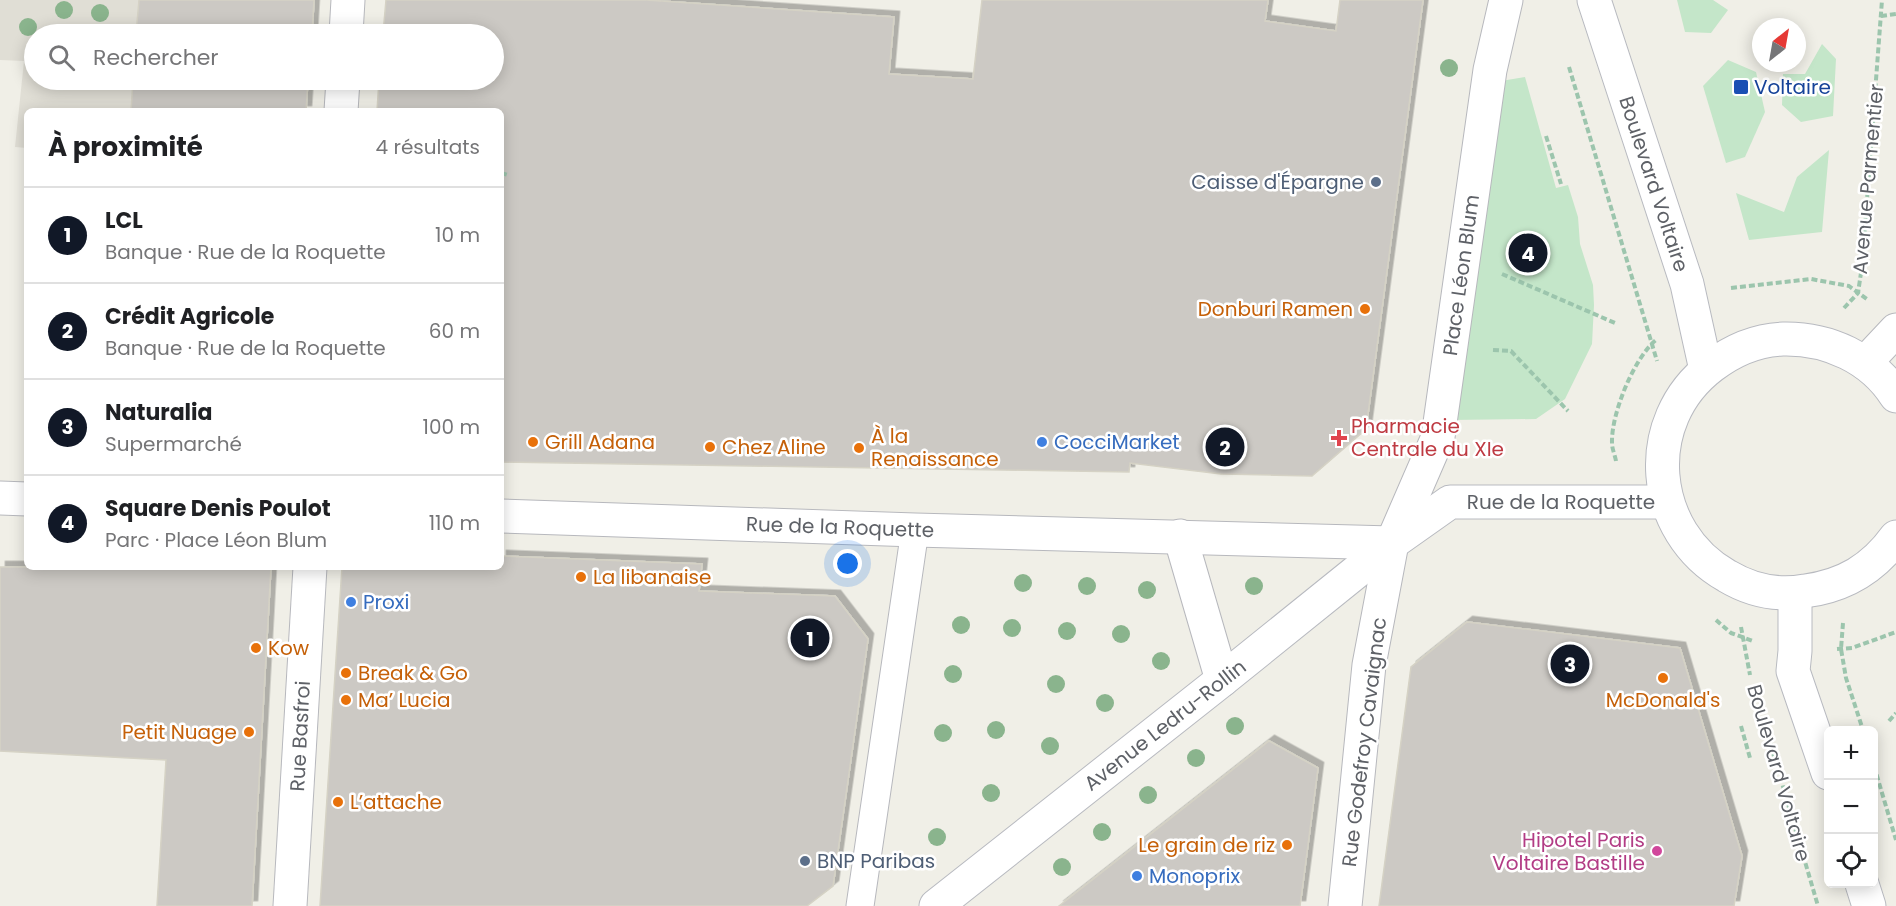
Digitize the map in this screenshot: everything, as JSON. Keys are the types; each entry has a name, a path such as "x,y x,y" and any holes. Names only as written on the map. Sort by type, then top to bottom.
{"street":[{"path":"347,24 348,0"},
{"name":"Place Léon Blum","path":"1392,543 1438,437 1490,70 1506,0"},
{"name":"Boulevard Voltaire","path":"1594,0 1687,284 1706,370"},
{"path":"341,108 342,90"},
{"path":"1865,363 1896,330"},
{"path":"1896,396 1880,376 1865,363 1831,346 1813,341 1775,339 1756,343 1722,358 1692,384 1679,402 1671,420 1662,460 1667,502 1678,528 1694,551 1715,570 1739,583 1765,592 1795,593 1824,589 1847,581 1863,572 1880,557 1896,537"},
{"path":"0,498 24,499"},
{"name":"Rue de la Roquette","path":"504,516 1392,543 1450,502 1667,502"},
{"path":"1180,536 1222,680"},
{"name":"Avenue Ledru-Rollin","path":"936,906 1392,543"},
{"name":"Rue Godefroy Cavaignac","path":"1345,906 1369,665 1392,543"},
{"name":"Rue Basfroi","path":"290,906 310,570"},
{"path":"1795,593 1793,671 1824,761"},
{"path":"1863,888 1869,906"}],"lane":[{"path":"860,906 915,530"}],"path":[{"name":"Avenue Parmentier","path":"1813,341 1858,292 1882,0"},
{"path":"1881,16 1896,14"},
{"path":"1569,67 1652,344"},
{"path":"1546,136 1561,184"},
{"path":"504,174 508,175"},
{"path":"1465,259 1615,322"},
{"path":"1737,287 1811,279 1849,286"},
{"path":"1451,347 1511,351 1568,411"},
{"path":"1612,444 1615,418 1631,376 1643,355"},
{"path":"1852,648 1896,632"},
{"name":"Boulevard Voltaire","path":"1744,640 1750,677"},
{"path":"1841,649 1846,678 1862,726"},
{"path":"1889,721 1896,713"},
{"name":"Boulevard Voltaire","path":"1764,723 1818,906"},
{"path":"1742,726 1750,758"},
{"path":"1878,779 1896,840"}],"shaded area":[{"path":"0,0 213,0 200,16 200,24 24,24 24,61 0,60"},
{"path":"24,61 24,90 194,90 193,108 24,108 24,148 15,147"}],"green space":[{"path":"1677,0 1713,0 1728,10 1711,33 1685,32"},
{"path":"1822,44 1836,59 1833,116 1801,122 1782,105 1783,74 1805,74"},
{"path":"1728,60 1756,72 1765,112 1745,157 1726,163 1703,86"},
{"path":"1525,77 1556,188 1568,185 1578,217 1580,244 1593,285 1592,344 1565,399 1536,419 1451,420 1495,82"},
{"path":"1829,150 1822,232 1749,240 1736,193 1784,212 1797,177"}],"building":[{"path":"139,0 314,0 313,24 137,24"},
{"path":"386,0 646,0 894,17 889,74 973,79 982,0 1268,0 1265,21 1336,31 1340,0 1423,0 1366,429 1312,476 1221,474 1130,463 1129,472 504,462 504,108 377,108 378,90 504,90 504,24 384,24"},
{"path":"132,90 307,90 306,108 131,108"},
{"path":"504,556 702,564 699,591 835,596 868,639 833,886 807,906 320,906 342,570 504,570"},
{"path":"0,567 24,567 24,570 271,570 252,906 157,906 166,760 0,751"},
{"path":"1467,622 1680,648 1742,856 1734,906 1379,906 1411,667"},
{"path":"1269,741 1318,768 1300,906 1059,906"}],"place":[{"name":"Voltaire","path":"1741,87"},
{"name":"Caisse d'Épargne","path":"1376,182"},
{"name":"Square Denis Poulot","path":"1528,253"},
{"name":"Donburi Ramen","path":"1365,309"},
{"name":"Pharmacie Centrale du XIe","path":"1339,438"},
{"name":"Grill Adana","path":"533,442"},
{"name":"CocciMarket","path":"1042,442"},
{"name":"Chez Aline","path":"710,447"},
{"name":"Crédit Agricole","path":"1225,447"},
{"name":"À la Renaissance","path":"859,448"},
{"name":"La libanaise","path":"581,577"},
{"name":"Proxi","path":"351,602"},
{"name":"LCL","path":"810,638"},
{"name":"Kow","path":"256,648"},
{"name":"Naturalia","path":"1570,664"},
{"name":"Break & Go","path":"346,673"},
{"name":"McDonald's","path":"1663,678"},
{"name":"Ma’ Lucia","path":"346,700"},
{"name":"Petit Nuage","path":"249,732"},
{"name":"L’attache","path":"338,802"},
{"name":"Le grain de riz","path":"1287,845"},
{"name":"Hipotel Paris Voltaire Bastille","path":"1657,851"},
{"name":"BNP Paribas","path":"805,861"},
{"name":"Monoprix","path":"1137,876"}]}
